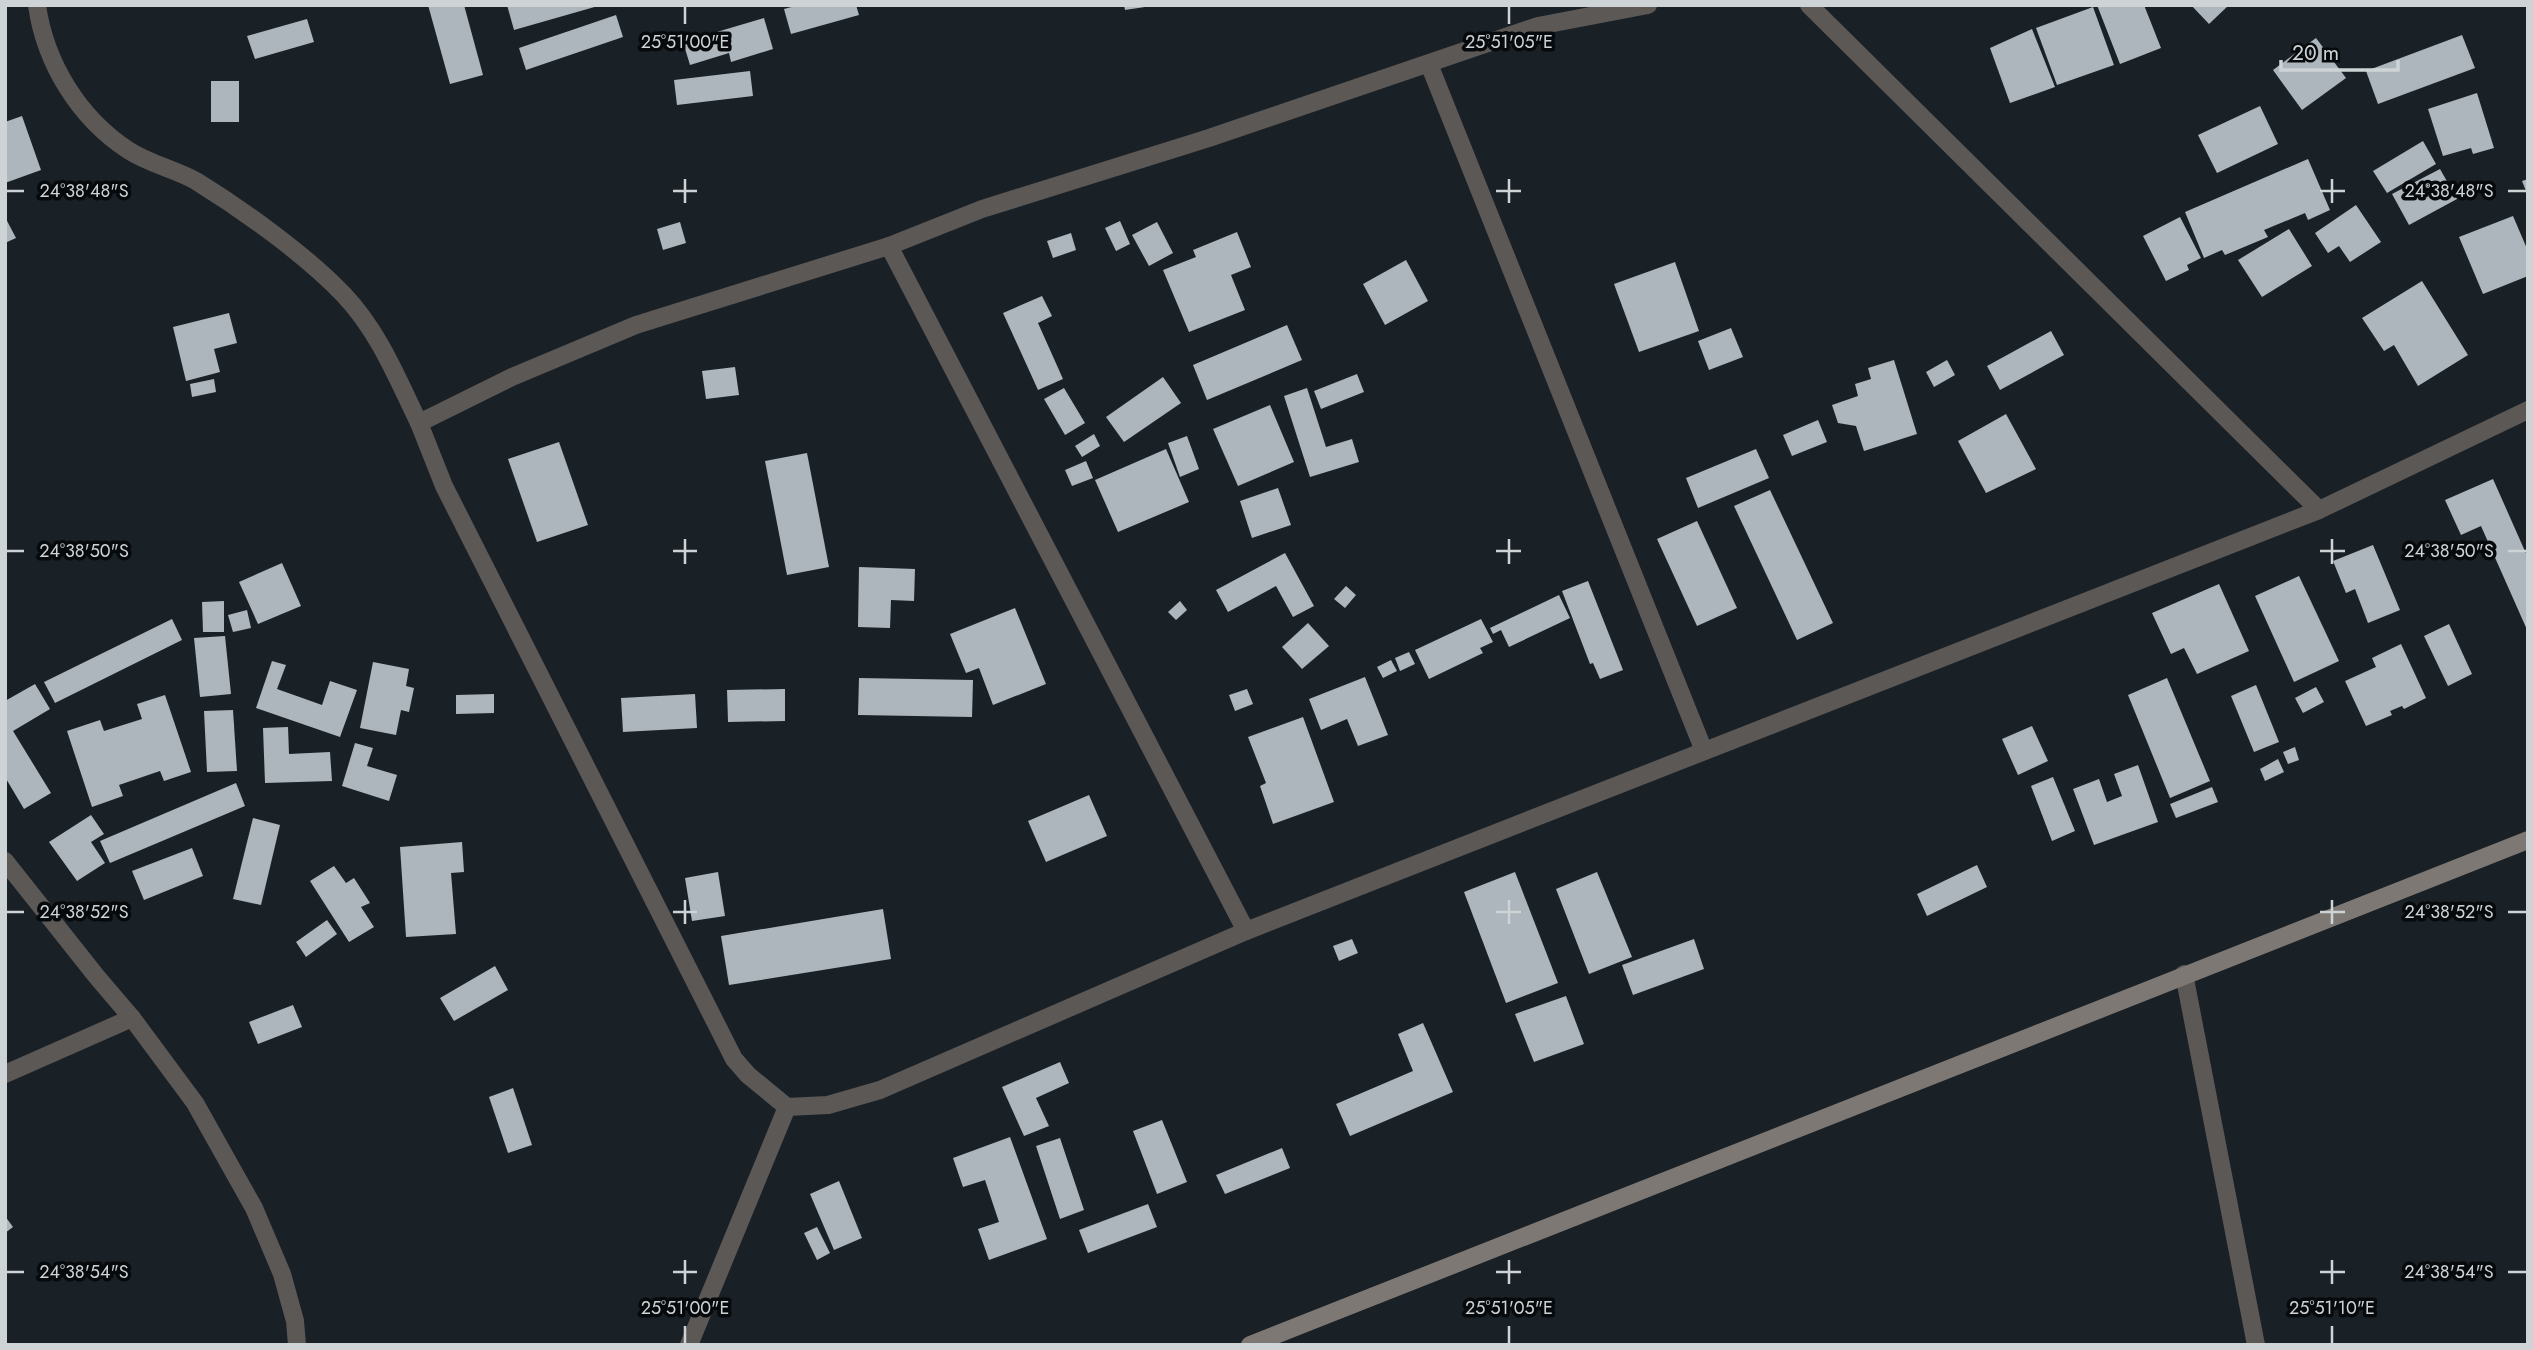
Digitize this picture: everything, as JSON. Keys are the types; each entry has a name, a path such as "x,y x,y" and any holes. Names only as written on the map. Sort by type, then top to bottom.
{"street":[{"path":"37,5 40,25 51,57 72,96 91,120 129,151 194,180 242,212 308,262 344,295 377,336 419,423 444,486 734,1059 748,1075 787,1107 828,1105 880,1090 1245,931 2319,510 2528,410"},
{"path":"419,423 512,377 636,325 888,246 982,209 1209,138 1538,26 1648,5"},
{"path":"1809,5 2319,510"},
{"path":"1429,64 1704,751"},
{"path":"888,246 1245,931"},
{"path":"1250,1345 1281,1339 2184,974 2528,840"},
{"path":"5,860 132,1018 195,1103 254,1208 282,1274 295,1321 296,1345"},
{"path":"2184,974 2256,1345"},
{"path":"5,1074 132,1018"},
{"path":"689,1345 787,1107"}],"building":[{"path":"428,5 464,5 483,75 450,84"},
{"path":"507,5 598,5 598,6 514,30"},
{"path":"799,5 856,5 859,15 791,34 784,9"},
{"path":"1124,5 1145,5 1145,7 1125,10"},
{"path":"2097,5 2144,5 2161,48 2120,64"},
{"path":"2191,5 2229,5 2209,24"},
{"path":"2093,7 2114,65 2057,85 2036,28"},
{"path":"616,15 623,37 526,70 519,48"},
{"path":"764,18 773,49 731,62 729,53 690,65 683,42"},
{"path":"307,19 314,42 255,59 247,36"},
{"path":"2032,29 2055,87 2010,103 1990,48"},
{"path":"2462,35 2475,68 2378,104 2366,71"},
{"path":"2316,38 2346,78 2302,110 2273,70"},
{"path":"750,71 753,96 677,105 674,80"},
{"path":"211,81 239,81 239,122 211,122"},
{"path":"2477,93 2494,148 2473,154 2471,148 2443,156 2428,109"},
{"path":"2260,106 2278,144 2217,173 2198,135"},
{"path":"22,116 41,170 5,183 5,122"},
{"path":"2423,141 2436,164 2387,193 2373,171"},
{"path":"2308,159 2330,210 2308,220 2305,213 2264,230 2268,237 2225,255 2222,250 2204,258 2185,212"},
{"path":"2440,169 2457,199 2409,225 2392,194"},
{"path":"2528,179 2528,196 2522,181"},
{"path":"2356,205 2381,242 2350,262 2339,246 2328,253 2315,233"},
{"path":"2513,216 2528,251 2528,276 2483,294 2459,237"},
{"path":"5,217 16,238 5,243"},
{"path":"2180,217 2201,258 2187,265 2189,270 2166,281 2143,236"},
{"path":"1120,221 1130,244 1116,251 1105,228"},
{"path":"680,222 686,243 663,250 657,229"},
{"path":"1157,222 1173,253 1149,266 1132,235"},
{"path":"2289,229 2312,266 2262,297 2238,260"},
{"path":"1237,232 1251,267 1231,275 1245,310 1189,332 1163,270 1196,257 1193,250"},
{"path":"1071,233 1076,250 1053,258 1047,241"},
{"path":"1406,260 1428,301 1385,325 1363,284"},
{"path":"1675,262 1699,331 1639,352 1614,284"},
{"path":"2422,281 2468,355 2418,386 2394,345 2384,351 2362,318"},
{"path":"1042,296 1052,316 1038,323 1063,379 1038,390 1003,313"},
{"path":"229,313 237,343 214,349 220,372 186,381 173,327"},
{"path":"1287,325 1302,360 1207,400 1193,365"},
{"path":"1731,328 1743,357 1709,370 1698,341"},
{"path":"2051,331 2064,355 2000,390 1987,366"},
{"path":"1894,360 1917,434 1864,451 1856,426 1838,423 1832,405 1858,396 1855,384 1871,379 1868,368"},
{"path":"1947,360 1955,375 1934,387 1926,372"},
{"path":"735,367 739,395 706,399 702,371"},
{"path":"1357,374 1364,392 1321,409 1314,391"},
{"path":"1163,377 1181,403 1124,442 1106,417"},
{"path":"214,379 216,392 192,397 190,384"},
{"path":"1064,388 1085,423 1065,435 1044,399"},
{"path":"1307,388 1326,447 1352,439 1359,462 1310,477 1284,396"},
{"path":"1270,405 1294,462 1238,486 1213,429"},
{"path":"2006,414 2036,469 1986,493 1958,441"},
{"path":"1818,420 1827,442 1792,456 1783,435"},
{"path":"1094,434 1100,446 1082,457 1075,446"},
{"path":"1187,436 1199,469 1180,477 1168,443"},
{"path":"559,442 588,525 537,542 508,459"},
{"path":"1166,449 1189,502 1118,532 1095,480"},
{"path":"1756,449 1769,478 1698,508 1686,478"},
{"path":"807,453 829,567 787,575 765,461"},
{"path":"1086,461 1093,478 1072,486 1065,470"},
{"path":"2493,479 2528,558 2528,632 2481,526 2461,535 2445,500"},
{"path":"1278,488 1291,525 1252,538 1240,501"},
{"path":"1770,490 1833,623 1797,640 1734,506"},
{"path":"1697,521 1737,608 1697,626 1657,539"},
{"path":"2373,545 2400,610 2368,623 2355,589 2346,593 2333,561"},
{"path":"1285,553 1314,606 1293,617 1276,586 1228,612 1216,590"},
{"path":"282,563 301,606 258,624 239,582"},
{"path":"859,567 915,569 914,601 891,600 890,628 858,627"},
{"path":"2299,576 2339,661 2294,682 2255,596"},
{"path":"1588,581 1623,670 1600,679 1593,663 1590,664 1562,591"},
{"path":"2219,584 2249,651 2197,674 2184,648 2171,654 2152,613"},
{"path":"1346,586 1356,595 1345,608 1334,599"},
{"path":"1559,595 1570,618 1509,647 1501,630 1493,634 1490,628"},
{"path":"224,601 224,632 203,632 202,602"},
{"path":"1180,601 1187,610 1176,620 1168,612"},
{"path":"1015,608 1046,684 993,705 979,668 966,673 950,634"},
{"path":"247,610 251,628 233,632 228,615"},
{"path":"172,619 182,640 55,703 44,682"},
{"path":"1481,619 1493,642 1480,648 1483,653 1429,679 1415,650"},
{"path":"1308,623 1329,646 1302,669 1282,647"},
{"path":"2449,624 2472,674 2448,686 2424,636"},
{"path":"225,636 231,694 200,697 194,638"},
{"path":"2401,644 2426,698 2404,709 2402,706 2390,711 2392,715 2366,726 2345,681 2376,667 2372,658"},
{"path":"1409,652 1415,664 1400,671 1395,658"},
{"path":"1391,660 1397,671 1383,678 1377,667"},
{"path":"272,661 286,665 277,689 322,705 330,681 357,690 340,737 256,708"},
{"path":"373,662 409,669 406,686 414,688 409,712 401,710 396,735 360,728"},
{"path":"1365,677 1388,735 1358,746 1347,719 1321,730 1309,699"},
{"path":"859,678 973,680 972,717 858,715"},
{"path":"2167,678 2210,781 2170,798 2128,695"},
{"path":"35,684 50,709 13,731 51,793 24,809 5,777 5,701"},
{"path":"2256,685 2279,742 2254,752 2231,696"},
{"path":"2316,687 2324,702 2303,713 2295,698"},
{"path":"785,689 785,721 728,722 727,690"},
{"path":"1247,689 1253,704 1235,711 1229,695"},
{"path":"494,694 494,713 456,714 456,695"},
{"path":"695,694 697,728 623,732 621,698"},
{"path":"165,695 191,772 164,781 160,771 119,785 123,796 92,807 67,731 100,720 104,731 142,719 137,704"},
{"path":"233,710 237,771 207,772 204,711"},
{"path":"1303,717 1334,802 1273,824 1260,786 1266,783 1248,737"},
{"path":"2032,726 2048,761 2018,775 2002,739"},
{"path":"288,727 289,754 330,752 332,781 265,783 263,728"},
{"path":"355,743 373,748 367,766 397,775 389,801 342,786"},
{"path":"2295,747 2299,760 2288,764 2283,752"},
{"path":"2278,759 2284,772 2265,781 2260,769"},
{"path":"2138,765 2158,822 2094,845 2073,789 2099,779 2107,802 2122,796 2114,774"},
{"path":"2053,777 2075,831 2052,841 2031,786"},
{"path":"236,783 245,806 110,863 100,841"},
{"path":"2212,787 2218,802 2176,818 2170,804"},
{"path":"1089,795 1107,836 1046,862 1028,821"},
{"path":"91,815 104,834 91,842 105,863 77,881 49,842"},
{"path":"253,818 280,825 261,905 233,899"},
{"path":"462,842 464,872 451,873 456,934 406,937 400,847"},
{"path":"192,848 203,876 144,900 132,871"},
{"path":"1977,865 1987,887 1927,916 1917,894"},
{"path":"334,866 346,883 354,878 370,903 361,907 374,927 349,942 310,881"},
{"path":"718,872 725,916 692,921 685,878"},
{"path":"1515,872 1558,983 1506,1003 1464,892"},
{"path":"1597,872 1632,957 1589,974 1556,889"},
{"path":"883,909 891,959 729,985 721,936"},
{"path":"327,920 337,934 306,957 296,942"},
{"path":"1352,939 1358,953 1339,961 1333,946"},
{"path":"1694,939 1704,969 1633,995 1622,965"},
{"path":"495,966 508,990 454,1021 440,998"},
{"path":"1566,996 1584,1044 1534,1062 1515,1014"},
{"path":"293,1005 302,1027 258,1044 249,1022"},
{"path":"1423,1023 1453,1092 1350,1136 1336,1104 1413,1071 1398,1034"},
{"path":"1060,1062 1069,1083 1036,1098 1049,1126 1024,1136 1002,1087"},
{"path":"513,1088 532,1145 508,1153 489,1097"},
{"path":"1162,1120 1187,1182 1157,1194 1133,1131"},
{"path":"1010,1137 1047,1239 989,1260 978,1229 999,1222 985,1180 963,1187 953,1158"},
{"path":"1060,1138 1084,1210 1060,1219 1036,1146"},
{"path":"1282,1148 1290,1168 1225,1194 1216,1175"},
{"path":"839,1181 862,1238 834,1250 810,1194"},
{"path":"1148,1204 1157,1227 1088,1253 1079,1230"},
{"path":"5,1216 13,1227 5,1233"},
{"path":"817,1227 830,1253 817,1260 804,1233"}]}
